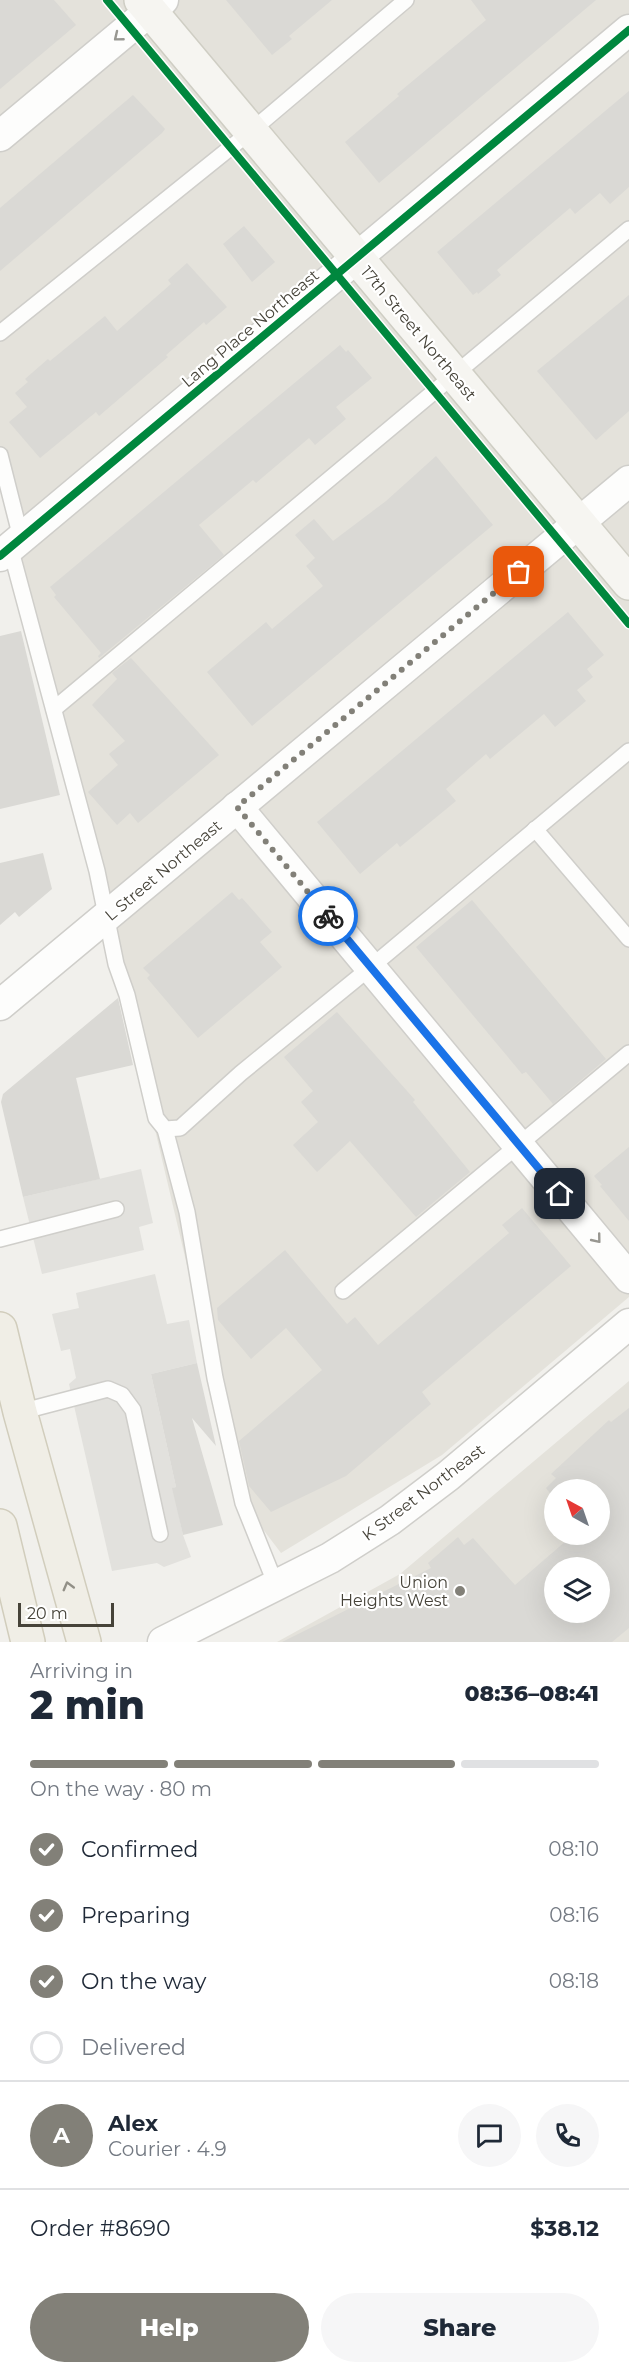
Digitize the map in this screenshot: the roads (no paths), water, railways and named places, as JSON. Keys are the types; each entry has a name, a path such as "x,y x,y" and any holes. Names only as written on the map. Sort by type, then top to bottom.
{"main road":[{"name":"17th Street Northeast","path":"151,4 250,132 629,583"},
{"path":"0,1329 20,1412 84,1642"},
{"path":"0,1526 28,1642"}],"street":[{"path":"0,136 151,4"},
{"name":"Lang Place Northeast","path":"10,547 629,30"},
{"name":"L Street Northeast","path":"0,1005 629,481"},
{"path":"237,807 629,1278"},
{"name":"K Street Northeast","path":"163,1642 360,1540 418,1500 629,1324"}],"lane":[{"path":"0,333 250,132 406,0"},
{"path":"54,709 629,228"},
{"path":"0,455 10,547 97,871 116,964 127,995 156,1118 165,1129 187,1212 215,1378 243,1503 276,1585"},
{"path":"165,1129 180,1128 241,1072 371,967 629,751"},
{"path":"535,829 629,939"},
{"path":"343,1291 629,1053"},
{"path":"0,1239 116,1209"},
{"path":"20,1412 108,1389 122,1395 133,1410 160,1534"}],"place":[{"name":"Union Heights West","path":"460,1591"}]}
